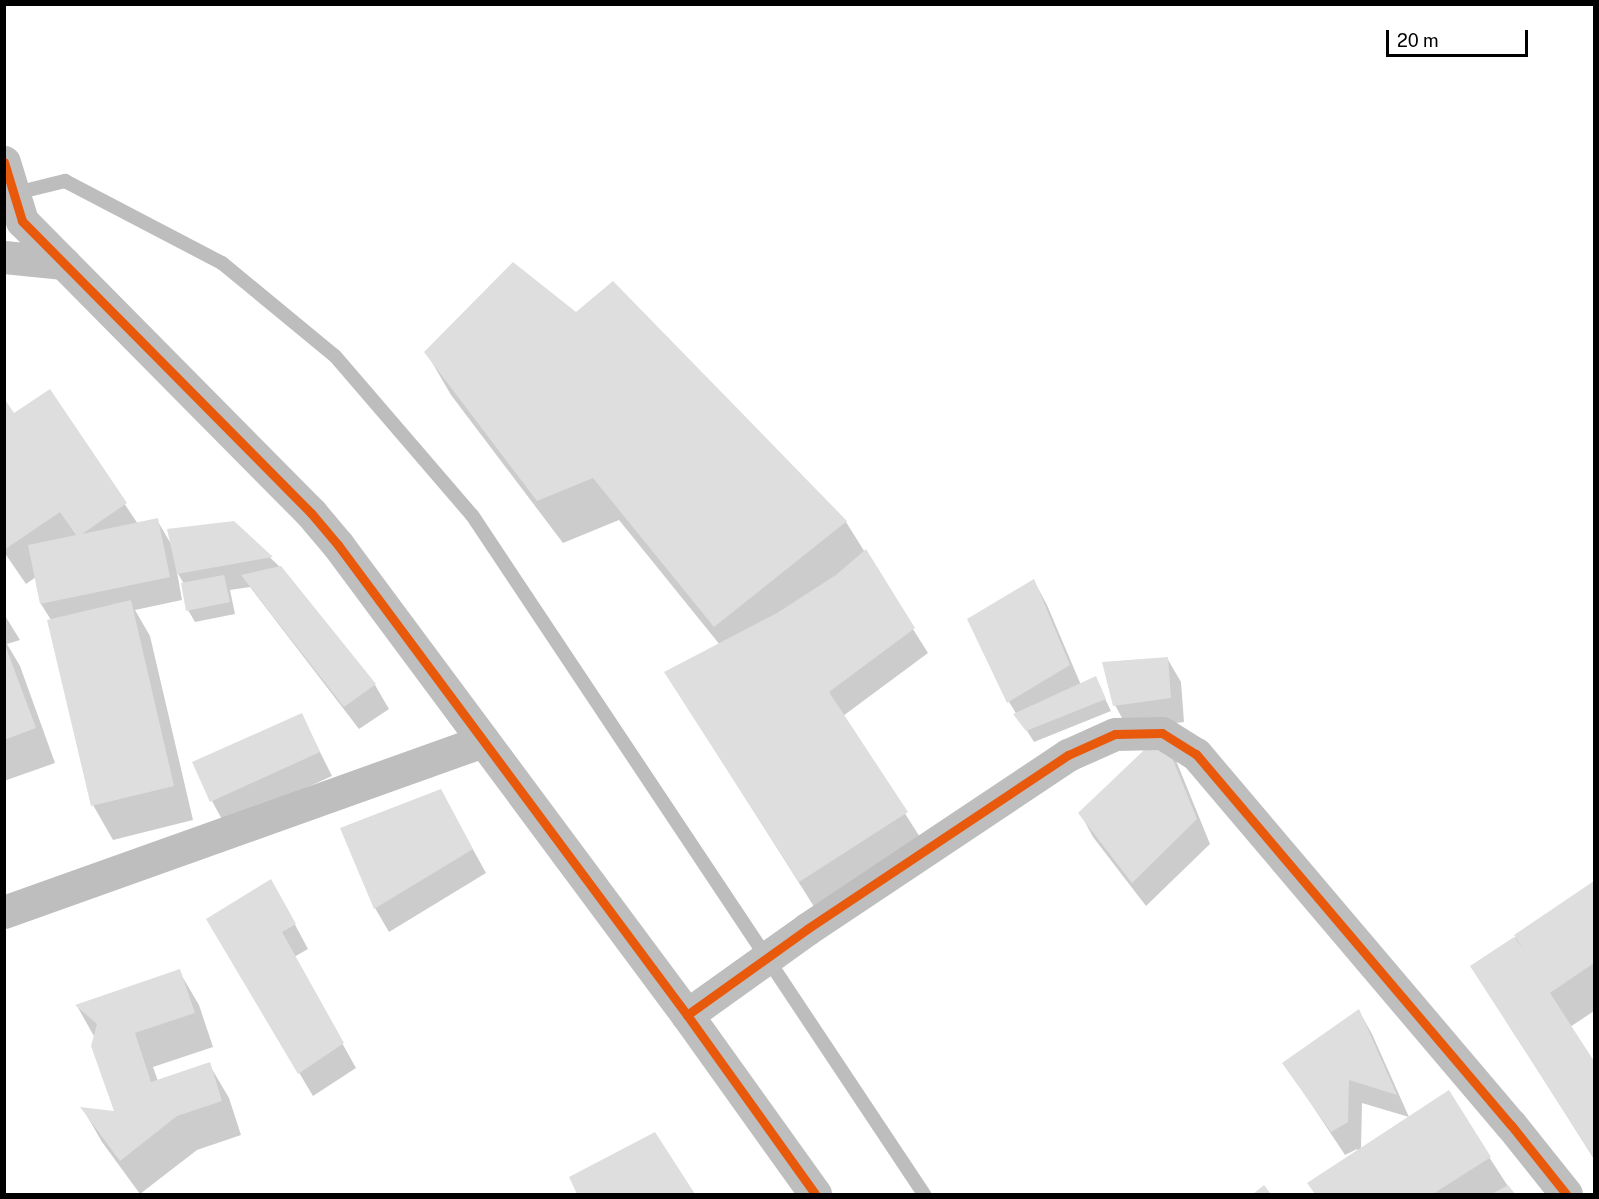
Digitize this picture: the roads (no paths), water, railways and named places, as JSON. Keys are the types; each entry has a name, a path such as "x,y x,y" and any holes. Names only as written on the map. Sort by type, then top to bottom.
{"street":[{"path":"4,162 22,221 311,513 338,545 687,1015 815,1194"},
{"path":"4,257 64,263"},
{"path":"687,1015 735,983 807,929 1068,755 1115,734 1162,733 1196,754 1511,1125 1566,1194"},
{"path":"4,912 483,741"}],"waterway":[{"path":"12,194 65,181 222,263 335,356 472,515 924,1194"}]}
